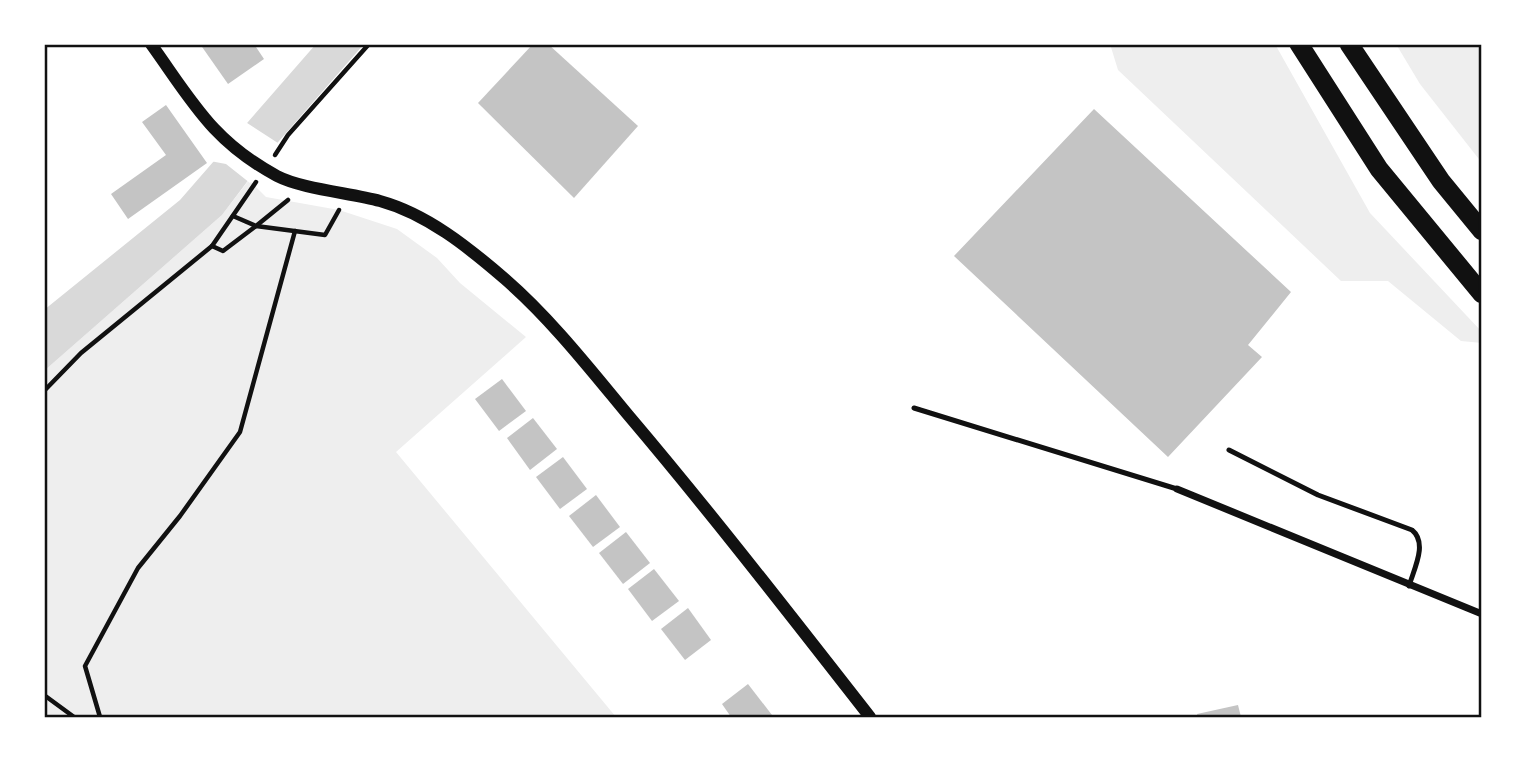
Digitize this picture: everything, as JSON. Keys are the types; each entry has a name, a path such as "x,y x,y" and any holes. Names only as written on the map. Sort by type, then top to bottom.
{"highway":[{"path":"1299,44 1379,169 1482,294"},
{"path":"1349,44 1441,181 1482,231"}],"street":[{"path":"151,44 193,106 216,132 238,151 279,177 382,201 438,228 478,257 524,298 579,356 675,470 870,717"},
{"path":"1177,489 1482,614"}],"lane":[{"path":"914,408 1177,489"},
{"path":"1229,450 1318,495 1417,534 1421,545 1409,586"}],"path":[{"path":"272,158 288,135 369,44"},
{"path":"44,391 81,353 212,246 256,181"},
{"path":"212,246 223,251 308,184"},
{"path":"233,216 256,226 325,235 348,194"},
{"path":"100,717 85,666 138,568 180,516 240,432 295,231"},
{"path":"44,695 74,717"}],"shaded area":[{"path":"316,44 364,44 272,149 222,215 44,371 44,310 180,200"},
{"path":"1110,44 1275,44 1370,213 1482,332 1482,343 1461,341 1388,281 1341,281 1118,70"},
{"path":"1396,44 1482,44 1482,163 1420,84"},
{"path":"249,180 266,197 339,210 397,229 437,258 460,283 526,337 396,452 616,717 44,717 44,371 222,215"}],"pier":[{"path":"244,121 281,145 250,183 226,164 210,161"}],"building":[{"path":"200,44 254,44 264,59 228,84"},
{"path":"533,44 548,44 638,126 574,198 478,103"},
{"path":"166,105 207,163 128,219 111,194 166,155 142,122"},
{"path":"1094,109 1291,292 1248,345 1262,357 1168,457 954,256"},
{"path":"502,379 526,411 499,431 475,399"},
{"path":"533,418 557,449 530,470 507,438"},
{"path":"563,457 587,489 560,509 536,477"},
{"path":"596,495 620,527 593,547 569,516"},
{"path":"626,532 650,563 623,584 599,553"},
{"path":"654,569 679,601 652,621 628,589"},
{"path":"688,608 711,640 685,660 661,629"},
{"path":"748,684 772,715 770,717 731,717 722,704"},
{"path":"1238,705 1241,717 1198,717 1197,714"}]}
